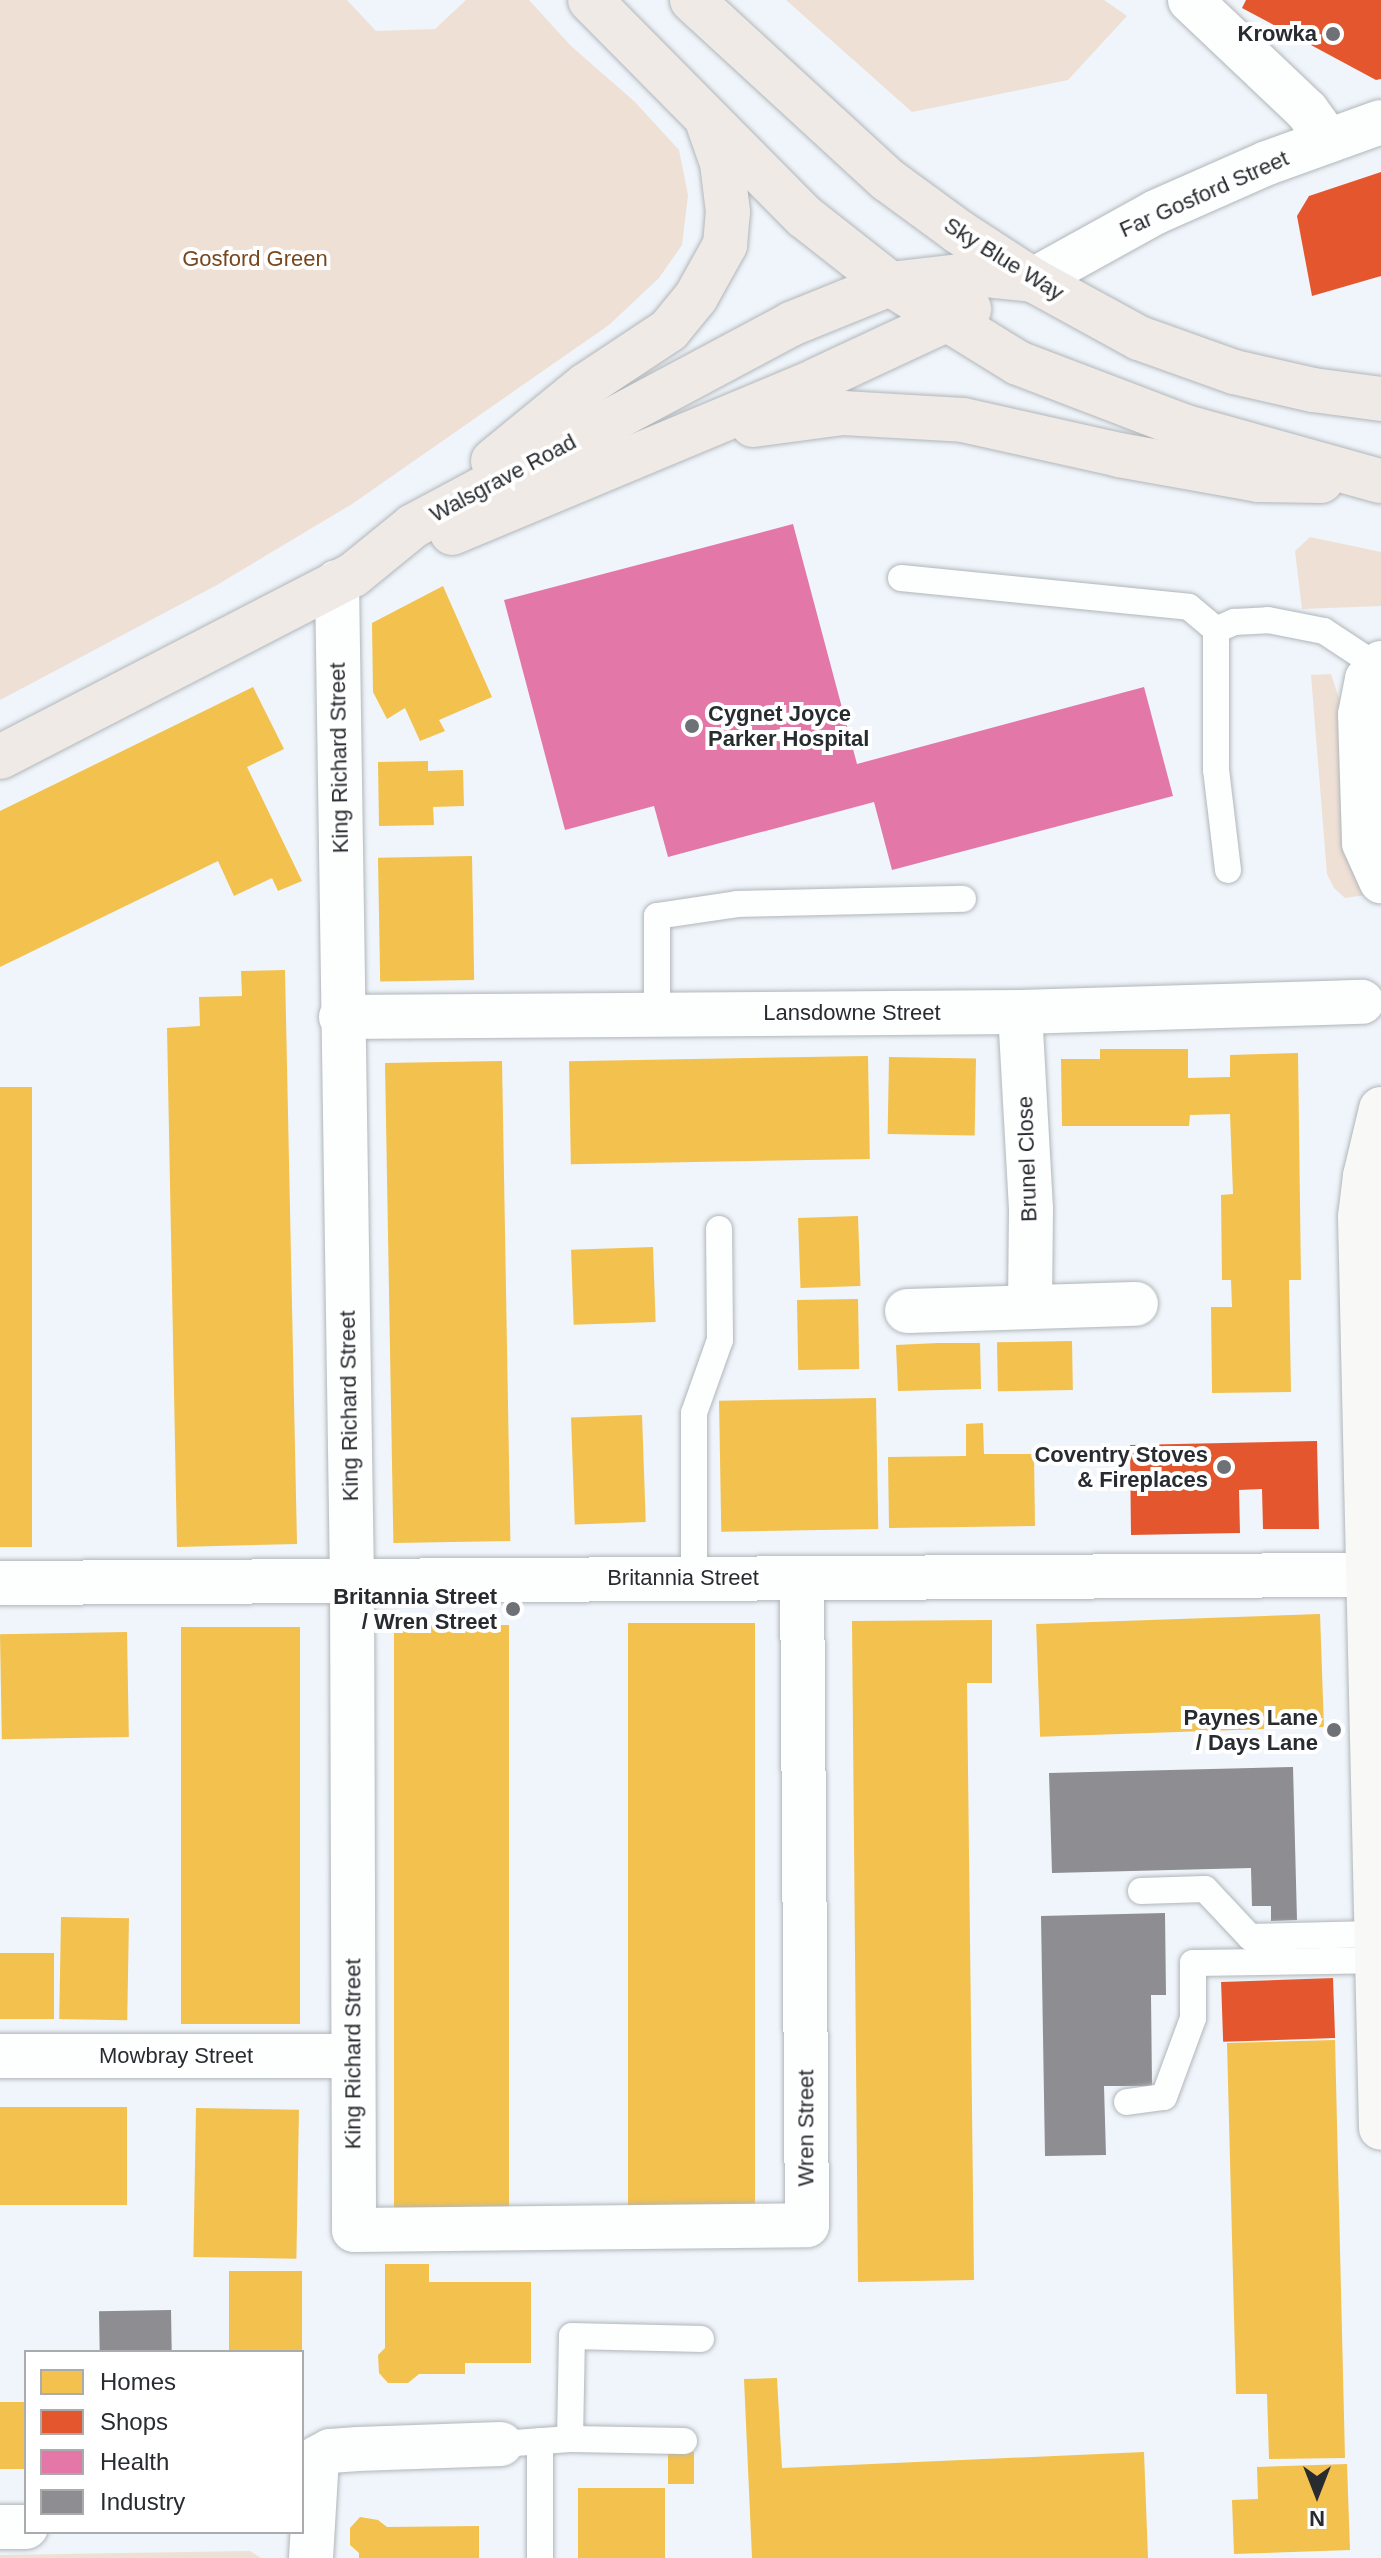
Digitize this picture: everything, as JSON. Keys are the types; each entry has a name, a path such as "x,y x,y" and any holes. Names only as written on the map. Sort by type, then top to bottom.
{"highway":[{"path":"590,0 805,217 890,284 1018,363 1183,426 1381,481"},
{"name":"Sky Blue Way","path":"692,0 888,180 1033,280 1139,338 1234,372 1313,390 1381,399"},
{"path":"413,526 586,385 669,330 696,297 725,245 728,212 719,150 703,115"},
{"name":"Walsgrave Road","path":"0,757 345,578 413,526 765,337 890,284 976,274 1033,280"},
{"path":"345,578 817,380 1033,280"},
{"path":"661,447 794,418 843,413 932,417 963,420 1119,455 1258,480 1381,481"}],"street":[{"path":"1190,0 1307,111 1328,140"},
{"name":"Far Gosford Street","path":"1033,280 1156,212 1328,140 1381,122"},
{"name":"King Richard Street","path":"345,578 341,1017 352,1580 354,2230"},
{"path":"1379,664 1364,687 1360,714 1364,843 1381,881"},
{"name":"Lansdowne Street","path":"341,1017 1020,1012 1362,1002"},
{"name":"Brunel Close","path":"1020,1012 1031,1209 1030,1307"},
{"path":"1381,1109 1368,1161 1360,1217 1373,1482 1366,1575 1374,1649 1375,1947 1381,2128"},
{"path":"907,1311 1136,1304"},
{"name":"Britannia Street","path":"0,1583 1366,1575"},
{"name":"Wren Street","path":"354,2230 807,2225 802,1578"},
{"name":"Mowbray Street","path":"0,2056 352,2056"},
{"path":"308,2536 317,2458 330,2451 521,2442"},
{"path":"0,2527 24,2527"}],"lane":[{"path":"901,578 1189,607 1216,630 1216,770 1228,870"},
{"path":"1216,630 1234,622 1268,620 1324,631 1379,664"},
{"path":"657,1015 657,916 737,904 963,899"},
{"path":"694,1578 694,1413 720,1340 719,1229"},
{"path":"1141,1891 1205,1889 1250,1937 1375,1947"},
{"path":"1127,2102 1164,2097 1193,2018 1193,1963 1375,1947"},
{"path":"570,2439 572,2336 701,2339"},
{"path":"540,2558 521,2442 570,2439 684,2441"}],"green space":[{"name":"Gosford Green","path":"0,0 347,0 376,31 435,29 466,0 529,0 571,46 635,102 679,150 688,195 682,245 659,278 609,325 352,504 217,585 0,700"},
{"path":"786,0 1104,0 1127,16 1068,80 912,112"},
{"path":"1310,537 1381,552 1381,606 1302,609 1295,551"},
{"path":"1331,674 1341,705 1366,895 1345,898 1334,888 1327,874 1311,675"},
{"path":"250,2551 261,2558 0,2558 0,2555"}],"building: Homes":[{"path":"443,586 492,697 439,720 445,731 420,741 405,708 387,719 373,692 372,623"},
{"path":"253,687 284,749 247,767 302,881 278,891 272,878 234,896 218,861 0,967 0,811"},
{"path":"428,761 428,771 463,770 464,806 433,807 434,825 379,826 378,762"},
{"path":"472,856 474,980 380,982 378,858"},
{"path":"285,970 297,1544 177,1547 167,1028 200,1026 199,997 242,996 241,971"},
{"path":"1100,1049 1188,1049 1188,1078 1230,1077 1230,1055 1298,1053 1301,1280 1289,1280 1291,1392 1212,1393 1211,1307 1232,1307 1231,1280 1222,1280 1221,1195 1233,1194 1230,1114 1190,1115 1189,1126 1062,1126 1061,1059 1100,1059"},
{"path":"868,1056 870,1159 571,1164 569,1061"},
{"path":"889,1057 976,1059 975,1136 888,1134"},
{"path":"502,1061 510,1541 393,1543 385,1063"},
{"path":"0,1087 32,1087 32,1547 0,1547"},
{"path":"858,1216 860,1286 800,1288 798,1218"},
{"path":"653,1247 656,1322 574,1325 571,1250"},
{"path":"858,1299 859,1369 798,1370 797,1300"},
{"path":"1072,1341 1073,1390 998,1391 997,1342"},
{"path":"980,1343 981,1389 898,1391 896,1345"},
{"path":"876,1398 878,1529 721,1532 719,1401"},
{"path":"642,1415 646,1522 575,1524 571,1417"},
{"path":"983,1423 984,1454 1034,1454 1035,1526 889,1528 888,1457 966,1456 966,1424"},
{"path":"1320,1614 1324,1727 1040,1737 1036,1624"},
{"path":"992,1620 992,1683 967,1683 974,2280 858,2282 852,1621"},
{"path":"628,1623 755,1623 755,2207 628,2207"},
{"path":"394,1625 509,1625 509,2210 394,2210"},
{"path":"181,1627 300,1627 300,2024 181,2024"},
{"path":"127,1632 129,1737 2,1739 0,1634"},
{"path":"61,1917 129,1918 127,2020 59,2019"},
{"path":"0,1953 54,1953 54,2019 0,2019"},
{"path":"1335,2040 1345,2458 1269,2459 1267,2394 1236,2394 1227,2043"},
{"path":"0,2107 127,2107 127,2205 0,2205"},
{"path":"196,2108 299,2110 296,2259 193,2257"},
{"path":"385,2264 429,2264 429,2282 531,2282 531,2363 465,2363 465,2374 419,2374 408,2383 388,2383 379,2373 378,2355 385,2348"},
{"path":"229,2271 302,2271 302,2350 229,2350"},
{"path":"777,2378 782,2468 1144,2452 1148,2558 752,2558 744,2379"},
{"path":"0,2402 24,2402 24,2469 0,2469"},
{"path":"668,2452 694,2452 694,2484 668,2484"},
{"path":"1347,2464 1350,2550 1234,2554 1232,2500 1258,2499 1257,2467"},
{"path":"578,2488 665,2488 665,2558 578,2558"},
{"path":"360,2517 378,2520 387,2527 479,2526 479,2558 359,2558 359,2553 350,2545 350,2528"}],"building: Shops":[{"path":"1246,0 1381,0 1381,79 1376,80 1242,8"},
{"path":"1381,172 1381,276 1312,296 1297,216 1309,196"},
{"name":"Coventry Stoves & Fireplaces","path":"1317,1441 1319,1529 1263,1529 1262,1489 1239,1490 1240,1533 1131,1535 1130,1445"},
{"path":"1333,1978 1335,2038 1223,2042 1221,1982"}],"building: Health":[{"name":"Cygnet Joyce Parker Hospital","path":"793,524 857,764 1144,687 1173,796 892,870 874,802 668,857 654,806 565,830 504,600"}],"building: Industry":[{"path":"1293,1767 1297,1920 1271,1921 1271,1906 1252,1906 1251,1868 1052,1873 1049,1773"},
{"path":"1165,1913 1166,1995 1151,1995 1152,2086 1104,2086 1106,2155 1045,2156 1041,1916"},
{"path":"171,2310 172,2350 100,2350 99,2311"}],"place":[{"name":"Krowka","path":"1333,34"},
{"name":"Cygnet Joyce Parker Hospital","path":"692,726"},
{"name":"Coventry Stoves & Fireplaces","path":"1224,1467"},
{"name":"Britannia Street / Wren Street","path":"513,1609"},
{"name":"Paynes Lane / Days Lane","path":"1334,1730"}]}
